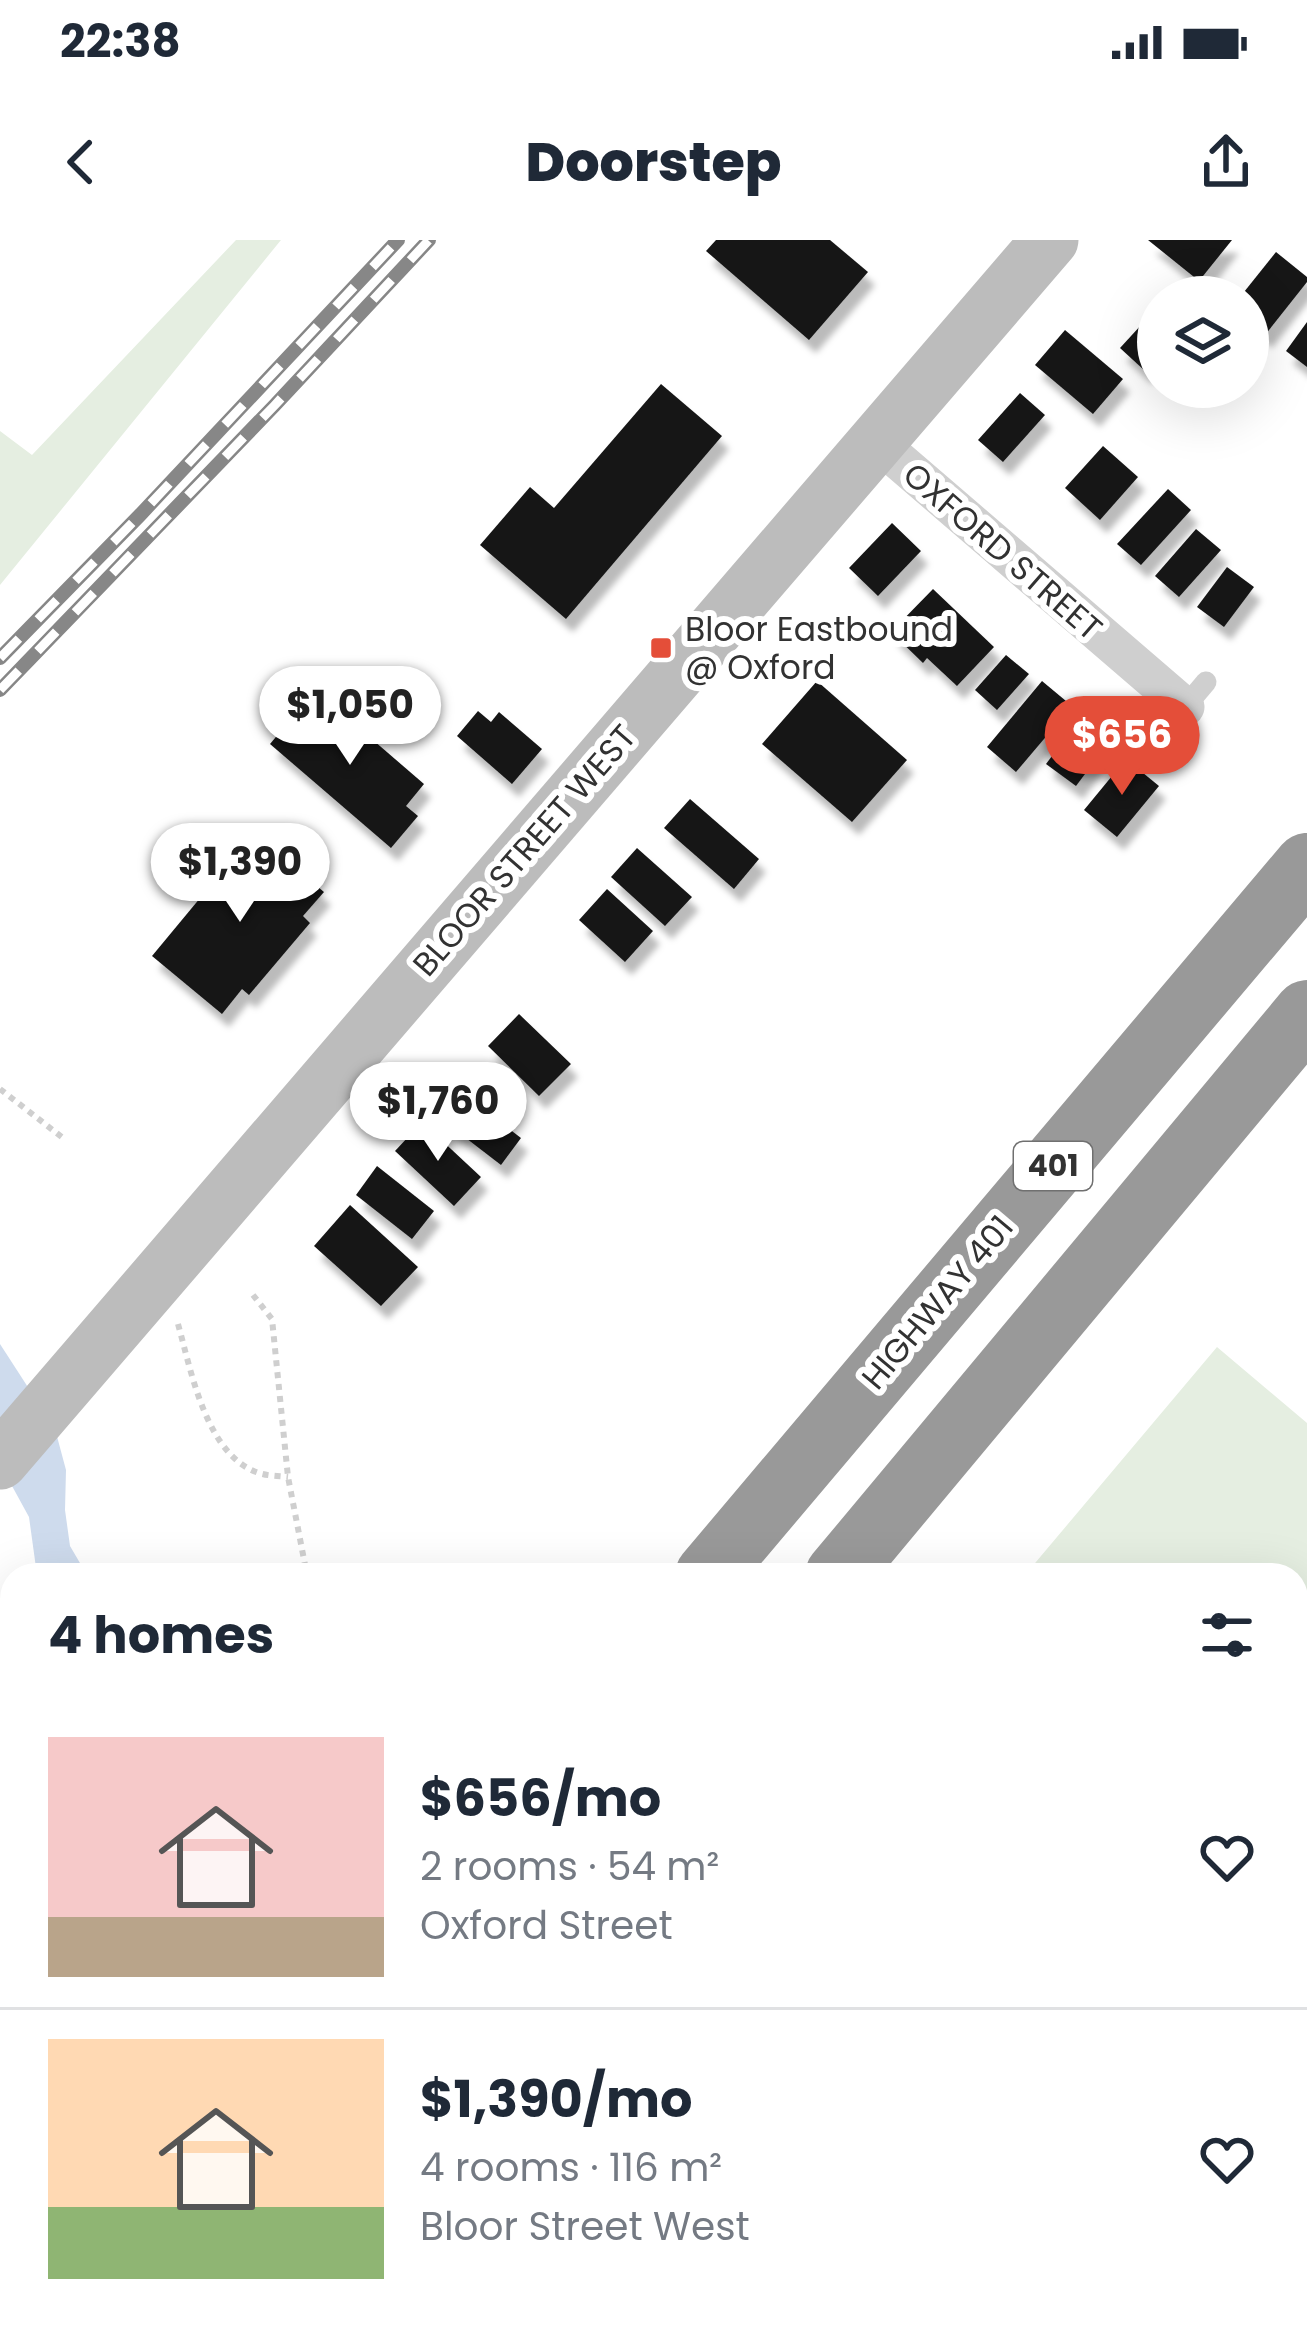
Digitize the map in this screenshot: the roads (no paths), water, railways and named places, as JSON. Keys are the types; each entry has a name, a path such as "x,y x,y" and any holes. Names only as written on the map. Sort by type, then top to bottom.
{"highway":[{"name":"HIGHWAY 401","path":"718,1563 1307,866"},
{"path":"848,1563 1307,1013"},
{"path":"691,1563 799,1465"}],"main road":[{"name":"BLOOR STREET WEST","path":"0,1461 162,1304 876,441 1050,240"}],"street":[{"name":"OXFORD STREET","path":"876,441 1186,705"}],"water":[{"path":"0,1344 55,1429 66,1470 70,1546 80,1563 35,1563 29,1517 0,1464"}],"railway":[{"path":"0,658 398,240"},
{"path":"0,690 429,240"}],"place":[{"name":"Bloor Eastbound @ Oxford","path":"661,648"}]}
